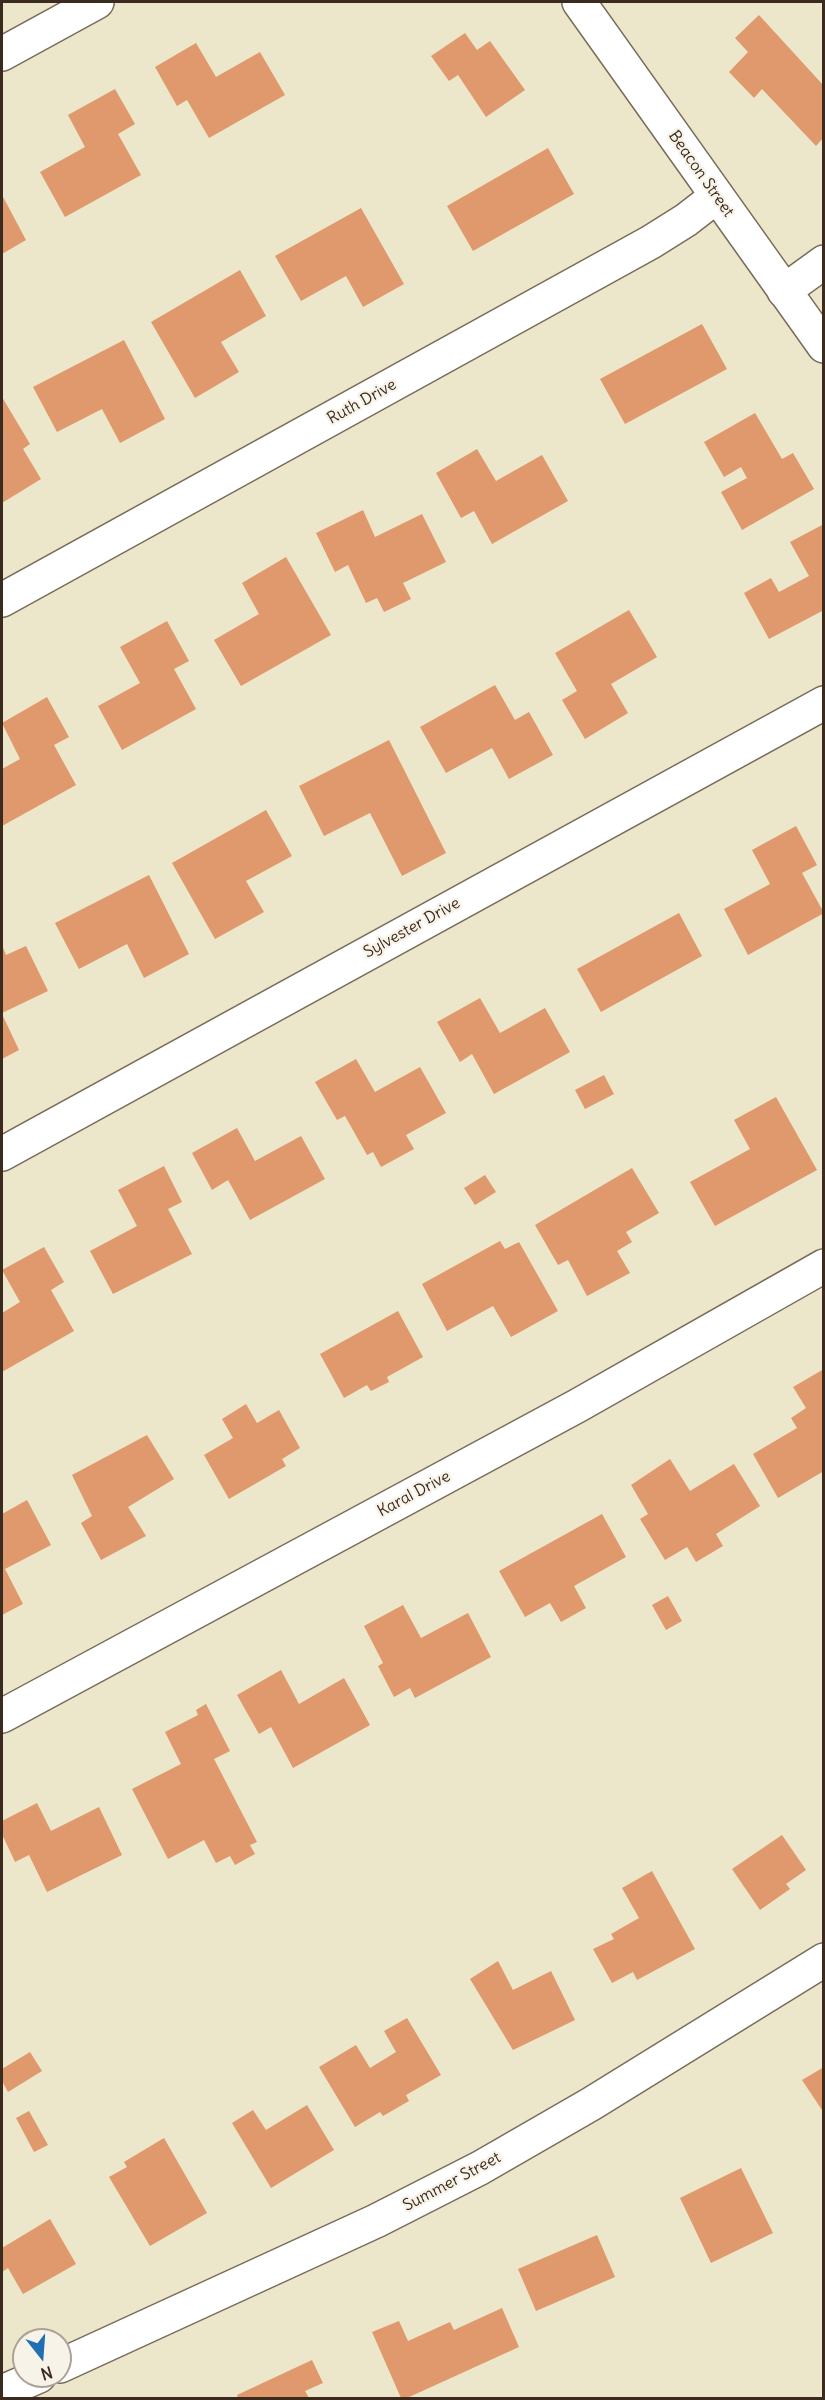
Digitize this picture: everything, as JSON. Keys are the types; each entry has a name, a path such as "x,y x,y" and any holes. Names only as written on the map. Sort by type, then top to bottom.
{"street":[{"path":"2,54 97,2"},
{"name":"Beacon Street","path":"579,2 824,346"},
{"name":"Ruth Drive","path":"2,600 651,242 686,220 717,196"},
{"path":"784,291 824,262"},
{"name":"Sylvester Drive","path":"2,1154 824,703"},
{"name":"Karal Drive","path":"2,1716 577,1406 824,1266"},
{"name":"Summer Street","path":"72,2360 376,2221 480,2169 591,2104 824,1960"}],"building":[{"path":"759,15 824,86 824,137 816,146 762,89 754,98 729,72 748,52 735,38"},
{"path":"465,33 477,50 490,41 525,90 486,117 458,75 449,81 431,56"},
{"path":"196,43 216,77 260,52 285,95 209,138 187,100 177,106 155,67"},
{"path":"115,89 135,124 118,134 141,175 65,217 40,172 85,147 68,115"},
{"path":"548,148 574,194 473,251 447,206"},
{"path":"2,195 26,240 2,254"},
{"path":"361,208 404,284 363,307 346,276 301,301 275,256"},
{"path":"240,270 266,316 221,342 239,372 195,398 151,322"},
{"path":"702,324 727,369 625,424 600,379"},
{"path":"124,340 165,419 120,443 102,409 57,432 33,387"},
{"path":"2,397 30,444 23,449 41,479 2,503"},
{"path":"755,413 782,459 793,453 814,489 742,530 721,492 747,478 741,467 724,477 704,442"},
{"path":"477,449 496,481 542,455 568,501 492,544 474,511 461,518 436,473"},
{"path":"363,510 375,537 422,514 446,562 403,583 411,599 384,612 377,598 366,603 348,565 335,572 316,533"},
{"path":"824,524 824,610 769,639 744,593 771,578 779,592 809,576 790,542"},
{"path":"286,557 331,635 241,686 214,640 259,614 242,583"},
{"path":"629,610 657,657 611,684 628,713 585,739 562,700 577,691 555,653"},
{"path":"167,621 189,661 174,669 196,709 122,750 98,706 140,683 120,647"},
{"path":"495,685 515,720 529,712 553,755 509,779 492,748 446,773 420,727"},
{"path":"47,697 69,737 54,745 76,785 2,826 2,769 20,759 2,723"},
{"path":"389,740 446,853 402,876 370,813 324,836 299,786"},
{"path":"266,810 292,856 246,881 264,912 215,939 172,863"},
{"path":"796,826 817,865 802,873 824,913 748,955 724,909 770,884 752,850"},
{"path":"149,875 189,954 144,978 127,944 79,969 55,923"},
{"path":"679,913 702,956 601,1012 577,969"},
{"path":"2,945 6,955 26,946 48,991 2,1013"},
{"path":"480,998 500,1033 545,1008 570,1052 494,1094 472,1054 460,1062 437,1022"},
{"path":"2,1014 19,1050 2,1059"},
{"path":"356,1059 375,1092 420,1067 446,1113 406,1135 414,1149 381,1167 373,1152 367,1155 345,1116 337,1120 315,1082"},
{"path":"604,1075 614,1094 585,1109 575,1090"},
{"path":"776,1097 817,1170 715,1226 690,1182 750,1149 734,1120"},
{"path":"237,1128 255,1161 301,1136 325,1179 250,1220 228,1180 212,1190 192,1153"},
{"path":"164,1166 182,1202 168,1209 192,1254 113,1294 90,1251 137,1226 118,1190"},
{"path":"632,1168 659,1213 626,1232 632,1242 617,1251 630,1273 587,1296 568,1260 558,1265 535,1225"},
{"path":"485,1175 496,1192 475,1205 464,1188"},
{"path":"500,1241 505,1249 519,1242 558,1311 511,1337 493,1306 447,1331 422,1284"},
{"path":"44,1247 64,1282 51,1290 74,1331 2,1372 2,1313 20,1302 2,1270"},
{"path":"398,1311 423,1357 387,1377 389,1382 371,1391 367,1385 344,1398 320,1354"},
{"path":"824,1369 824,1471 778,1498 753,1454 797,1428 791,1418 806,1408 793,1387"},
{"path":"246,1404 257,1423 279,1410 300,1448 282,1459 286,1466 229,1499 204,1455 233,1438 222,1419"},
{"path":"147,1435 174,1479 128,1507 146,1536 101,1560 81,1523 92,1516 72,1475"},
{"path":"670,1459 690,1491 734,1464 760,1506 716,1534 723,1546 696,1562 687,1547 665,1560 640,1519 648,1514 631,1485"},
{"path":"27,1500 51,1545 5,1569 23,1604 2,1615 2,1514"},
{"path":"602,1514 626,1557 574,1586 586,1608 561,1622 550,1603 525,1617 499,1571"},
{"path":"668,1596 682,1621 666,1630 652,1605"},
{"path":"403,1605 421,1638 468,1613 491,1657 415,1698 410,1688 394,1697 378,1666 383,1663 364,1626"},
{"path":"281,1670 299,1704 344,1678 370,1725 293,1768 271,1727 259,1734 237,1695"},
{"path":"206,1704 230,1751 214,1759 257,1842 250,1845 255,1854 235,1865 230,1856 216,1863 204,1840 168,1859 132,1789 181,1764 165,1732 198,1715 196,1710"},
{"path":"37,1803 51,1831 99,1807 122,1855 47,1892 29,1855 15,1862 2,1834 2,1821"},
{"path":"782,1835 806,1870 786,1884 790,1889 760,1910 732,1869"},
{"path":"652,1871 695,1949 637,1980 633,1972 612,1983 593,1949 614,1939 611,1934 639,1918 622,1888"},
{"path":"498,1961 513,1990 551,1971 575,2020 513,2050 470,1979"},
{"path":"407,2018 441,2075 406,2095 409,2101 383,2116 380,2112 355,2127 319,2067 356,2045 370,2068 396,2052 384,2031"},
{"path":"30,2052 42,2071 8,2092 2,2081 2,2069"},
{"path":"824,2067 824,2113 802,2080"},
{"path":"307,2105 334,2150 271,2188 232,2123 253,2110 266,2130"},
{"path":"29,2111 48,2145 34,2152 16,2118"},
{"path":"164,2138 207,2213 150,2246 109,2177 127,2167 124,2162"},
{"path":"741,2168 773,2233 711,2263 680,2198"},
{"path":"50,2219 76,2264 23,2294 8,2268 2,2272 2,2248"},
{"path":"597,2235 615,2277 536,2311 518,2269"},
{"path":"502,2308 519,2347 407,2398 401,2398 372,2332 399,2321 408,2341 450,2322 454,2330"},
{"path":"312,2360 323,2383 305,2391 309,2398 238,2398 237,2395"}]}
